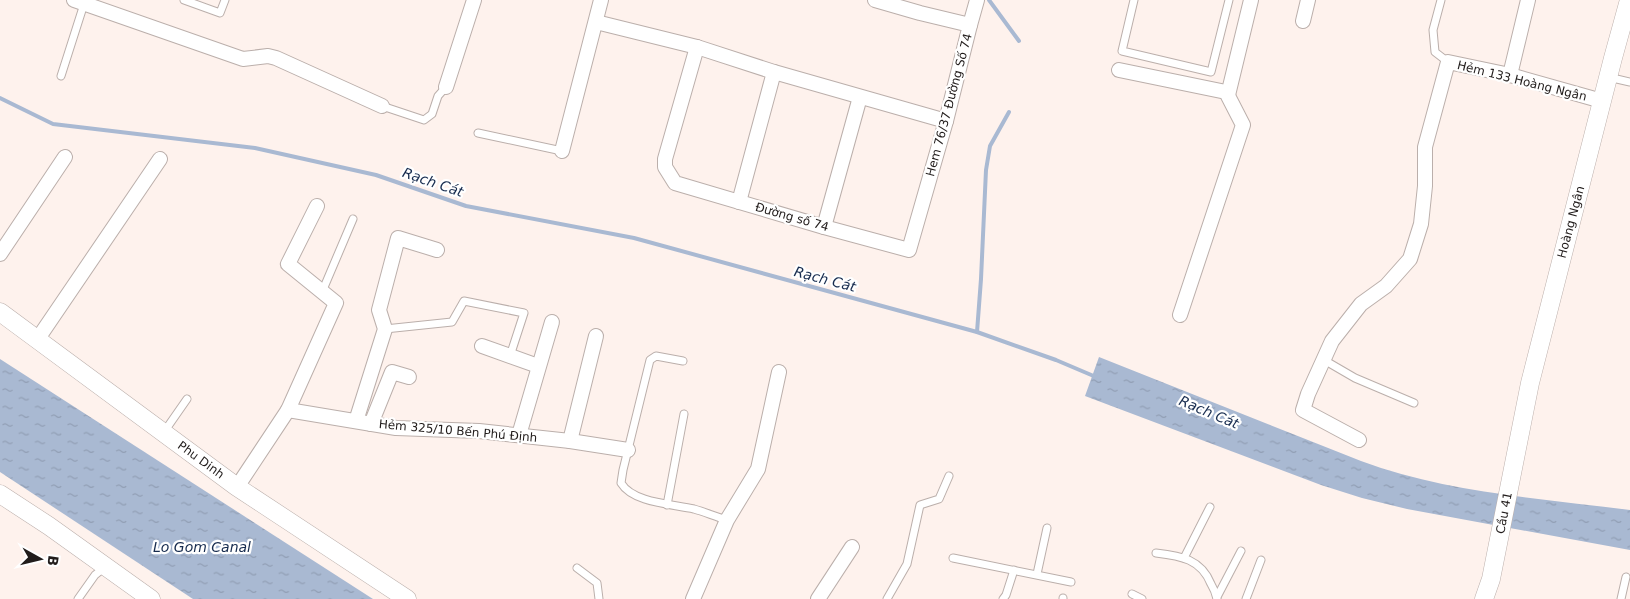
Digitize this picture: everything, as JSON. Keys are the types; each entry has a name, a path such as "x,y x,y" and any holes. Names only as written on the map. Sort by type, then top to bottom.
{"street":[{"path":"446,87 474,0"},
{"path":"562,150 602,0"},
{"name":"Hem 76/37 Đường Số 74","path":"876,0 970,25 946,121 909,250"},
{"path":"970,25 977,0"},
{"path":"1228,95 1252,0"},
{"path":"1303,21 1308,0"},
{"path":"1510,76 1528,0"},
{"name":"Hoàng Ngân","path":"1517,446 1541,336 1629,0"},
{"path":"79,2 243,59 268,56 276,58 382,106"},
{"path":"596,22 696,47 774,72 946,121"},
{"name":"Đường số 74","path":"696,47 665,159 665,168 675,183 909,250"},
{"name":"Hẻm 133 Hoàng Ngân","path":"1359,440 1303,410 1308,394 1332,341 1360,304 1386,286 1410,259 1421,224 1425,186 1425,147 1448,62 1510,76 1602,101"},
{"path":"1119,70 1226,92 1243,125 1180,314"},
{"path":"739,202 774,72"},
{"path":"824,227 860,97"},
{"path":"0,254 65,157"},
{"path":"37,340 160,159"},
{"path":"238,487 288,410 336,303 288,264 317,206"},
{"path":"356,421 385,329 378,310 398,238 437,250"},
{"name":"Phu Dinh","path":"0,312 238,487 407,599"},
{"path":"519,436 552,322"},
{"path":"570,441 596,336"},
{"path":"482,346 538,366"},
{"path":"371,424 392,372 408,377"},
{"path":"693,599 727,520 758,469 779,372"},
{"name":"Hẻm 325/10 Bến Phú Định","path":"288,410 396,428 479,431 570,441 628,450"},
{"name":"Cầu 41","path":"1484,599 1491,579 1517,446"},
{"path":"0,494 49,526 151,599"},
{"path":"818,599 852,547"}],"lane":[{"path":"184,0 220,13 225,0"},
{"path":"1134,0 1122,51 1211,72 1229,0"},
{"path":"1441,0 1434,30 1435,52 1448,62"},
{"path":"61,76 79,2"},
{"path":"1608,77 1630,82"},
{"path":"382,106 424,120 432,114 438,96 446,87"},
{"path":"478,133 562,150"},
{"path":"322,292 353,219"},
{"path":"385,329 452,322 464,301 524,312 510,356"},
{"path":"683,361 656,356 650,360 621,484 630,494 667,505 694,509 727,520"},
{"path":"1324,360 1355,378 1414,403"},
{"path":"163,432 187,399"},
{"path":"667,505 684,414"},
{"path":"887,599 907,564 920,505 939,499 949,476"},
{"path":"1184,558 1210,507"},
{"path":"1037,574 1047,528"},
{"path":"1217,598 1241,551"},
{"path":"1156,553 1184,558 1196,563 1207,573 1217,598"},
{"path":"952,558 1071,582"},
{"path":"1246,599 1261,560"},
{"path":"78,599 95,575 106,567"},
{"path":"577,568 597,583 599,599"},
{"path":"1003,599 1006,596 1014,570"},
{"path":"1621,599 1626,577"},
{"path":"1132,594 1142,599"}],"water":[{"path":"1099,357 1361,461 1394,472 1494,493 1630,510 1630,550 1407,509 1362,498 1321,485 1085,396"},
{"name":"Lo Gom Canal","path":"0,359 373,599 193,599 0,472"}],"waterway":[{"path":"989,0 1019,41"},
{"name":"Rạch Cát","path":"0,98 53,124 255,148 376,175 466,206 634,238 977,332 1056,360 1096,377"},
{"path":"977,332 986,170 990,146 1009,112"}]}
